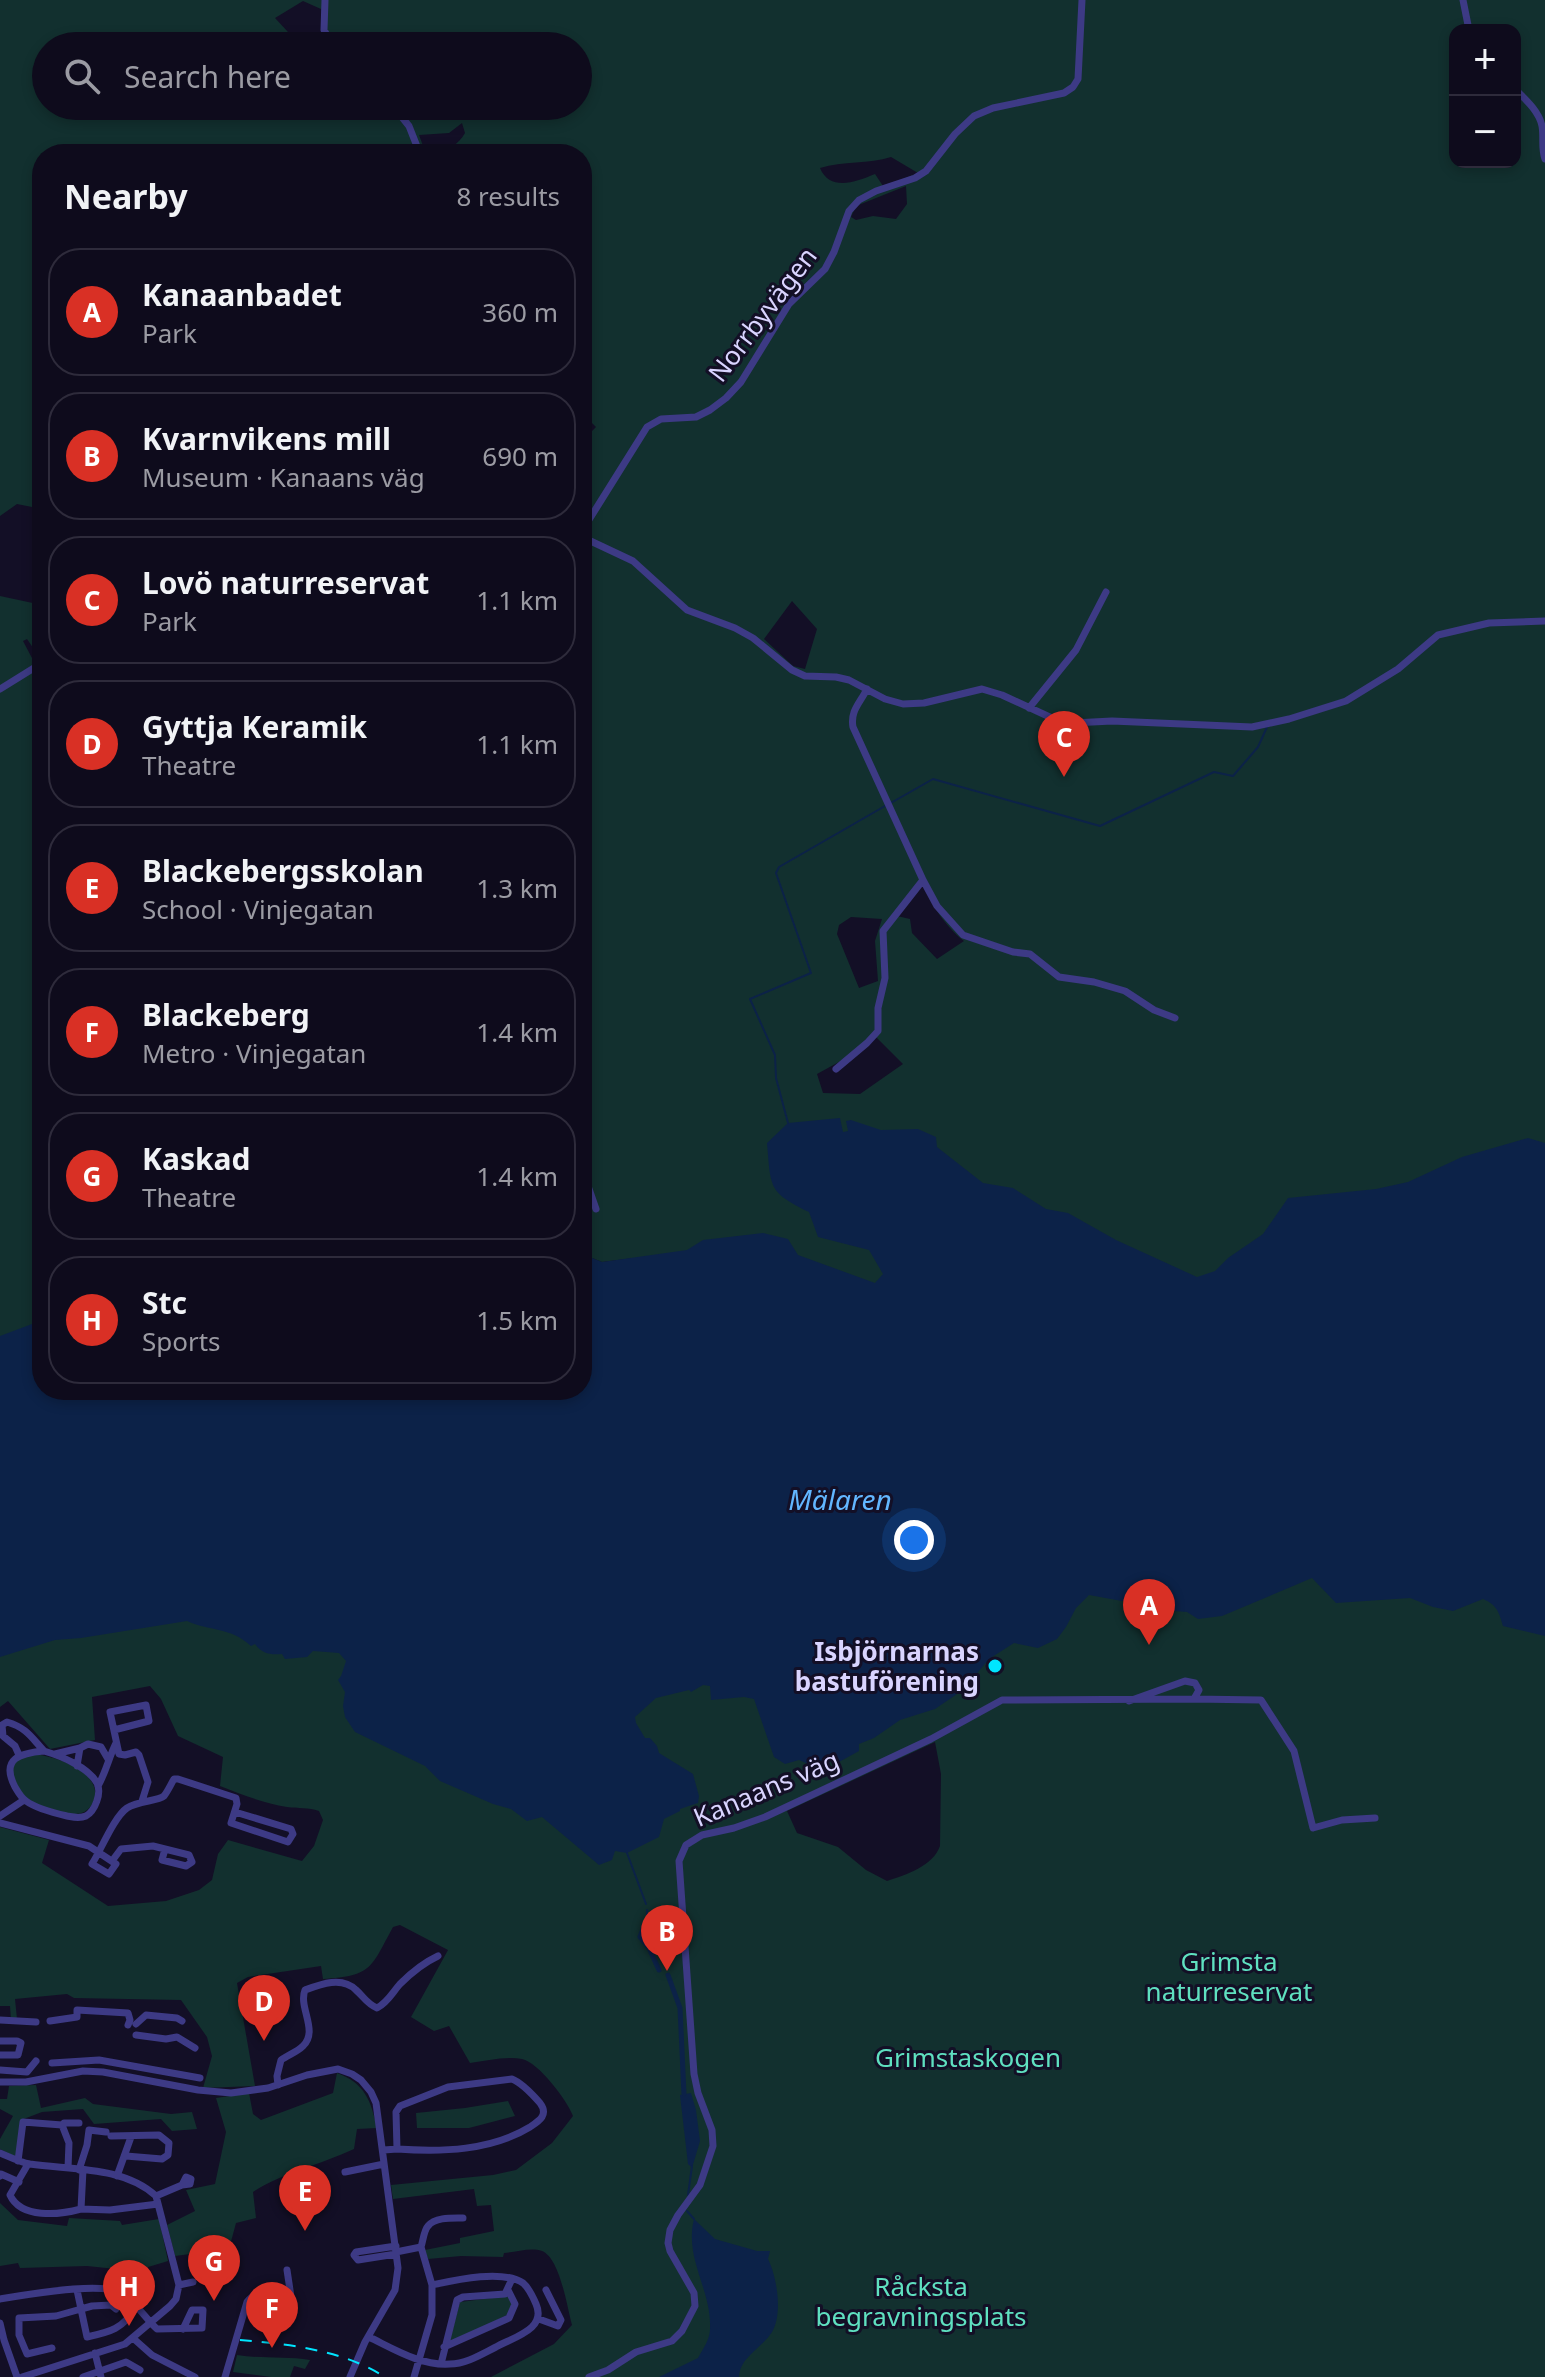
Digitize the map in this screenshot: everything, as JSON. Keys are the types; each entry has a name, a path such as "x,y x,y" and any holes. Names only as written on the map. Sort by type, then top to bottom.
{"street":[{"path":"325,0 325,32"},
{"name":"Norrbyvägen","path":"592,518 647,427 661,419 696,417 726,398 741,382 789,304 825,269 852,206 876,191 915,178 926,171 955,134 974,116 993,108 1064,93 1073,87 1078,79 1082,0"},
{"path":"1463,0 1467,24"},
{"path":"1521,94 1540,120 1545,159"},
{"path":"404,120 416,144"},
{"path":"592,539 633,561 687,610 753,638 792,670 805,676 849,680 885,699 903,704 924,703 982,689 1054,719 1073,723 1112,721 1252,727 1346,701 1398,669 1438,635 1489,623 1545,621"},
{"path":"1029,708 1076,650 1106,592"},
{"path":"0,689 32,669"},
{"path":"867,689 851,718 853,727 923,880 937,906 963,935 1030,954 1059,977 1125,991 1154,1010 1175,1018"},
{"path":"836,1069 878,1031 878,1008 885,978 883,931 923,880"},
{"path":"592,1198 596,1209"},
{"name":"Kanaans väg","path":"589,2377 608,2370 636,2352 672,2341 682,2331 695,2306 694,2293 668,2243 670,2230 700,2185 713,2146 712,2130 694,2074 679,1861 686,1845 702,1835 765,1817 931,1739 1002,1700 1129,1701 1194,1699 1199,1690 1195,1683 1185,1681 1129,1701"},
{"path":"1194,1699 1261,1700 1294,1751 1313,1828 1342,1820 1375,1818"},
{"path":"114,1730 149,1721 146,1705 110,1712 119,1754 136,1752 139,1755 148,1782 142,1801"},
{"path":"19,1755 15,1746 3,1736 2,1725 7,1722 20,1726 44,1751"},
{"path":"98,1786 116,1743"},
{"path":"54,1754 97,1744 108,1759"},
{"path":"77,1766 80,1748"},
{"path":"44,1751 54,1754 95,1780 99,1793 87,1816 79,1818 48,1811 24,1800 11,1781 5,1765 19,1755 44,1751"},
{"path":"0,1823 89,1846 100,1852 116,1864 109,1874 92,1864 100,1852 124,1810 142,1801 159,1799 174,1779 178,1779 236,1798 231,1823 288,1842 293,1834 291,1829 235,1812"},
{"path":"0,1816 24,1800"},
{"path":"112,1861 121,1849 153,1846 165,1849"},
{"path":"278,2085 281,2060 305,2045 309,2038 303,1996 305,1990 332,1981 350,1985 377,2008 421,1965 438,1956"},
{"path":"50,2021 77,2017 77,2010 128,2013 132,2024 146,2015 182,2021"},
{"path":"0,2020 36,2022"},
{"path":"136,2035 166,2039 177,2037 195,2048"},
{"path":"0,2041 21,2043 18,2055 0,2055"},
{"path":"52,2063 99,2060 200,2078"},
{"path":"0,2070 27,2072 36,2061"},
{"path":"0,2082 26,2082 83,2071 231,2093 278,2085 332,2069 352,2074 361,2080 376,2103 398,2268 395,2290 350,2377"},
{"path":"384,2150 433,2151 501,2142 540,2120 544,2115 543,2108 512,2079 448,2087 397,2109 397,2149"},
{"path":"18,2161 23,2122 79,2123"},
{"path":"62,2125 67,2135 68,2168"},
{"path":"81,2209 81,2170 89,2130 131,2137 137,2134 159,2135 169,2143 168,2155 162,2159 126,2156"},
{"path":"117,2176 131,2137"},
{"path":"0,2153 28,2164 117,2176 135,2182 157,2200 179,2285 176,2299 134,2339 25,2376 4,2340 0,2323"},
{"path":"28,2164 19,2182 6,2193 24,2210 41,2213 110,2210 157,2200 182,2185"},
{"path":"345,2172 384,2164"},
{"path":"0,2176 19,2182"},
{"path":"414,2377 432,2315 432,2285 421,2247 426,2227 443,2219 463,2218"},
{"path":"396,2250 358,2260 354,2255 356,2252 421,2247"},
{"path":"225,2377 251,2297 270,2292 293,2310 287,2270"},
{"path":"369,2337 419,2360 441,2364 465,2362 528,2330 539,2319 540,2313 525,2284 512,2279 483,2275 432,2285"},
{"path":"441,2364 457,2300 505,2294 512,2279"},
{"path":"179,2285 193,2282"},
{"path":"0,2299 110,2288 124,2295 157,2329 183,2329"},
{"path":"77,2290 87,2337 113,2331 136,2307"},
{"path":"444,2347 509,2318 515,2304 508,2290"},
{"path":"539,2319 558,2326 561,2320 546,2290"},
{"path":"52,2348 27,2354 19,2335 19,2318 56,2316 92,2306 111,2305 116,2309"},
{"path":"134,2339 152,2355 195,2377"},
{"path":"95,2353 100,2374"},
{"path":"83,2377 100,2374 126,2362 140,2370"}],"green space":[{"path":"0,0 1545,0 1545,1392 0,1528 0,596 32,603 32,646 27,639 23,641 32,658 32,1400 592,1400 592,1365 634,1258 602,1262 592,1258 592,431 596,427 592,423 592,144 454,144 465,133 462,123 449,133 419,135 422,144 32,144 32,507 17,504 0,516","holes":["891,157 918,173 870,192 883,186 875,174 852,182 837,183 824,175 820,168","906,186 907,204 896,219 873,216 856,220 851,217 856,206","792,601 817,629 805,669 793,666 764,639","924,885 940,916 964,941 937,959 912,933 910,919 897,916","851,917 882,919 875,941 878,981 859,988 837,934 839,925","876,1037 903,1064 860,1094 823,1093 817,1074 859,1051"]},
{"name":"Grimsta naturreservat","path":"1545,1553 1545,2377 491,2377 554,2344 572,2325 554,2263 542,2251 533,2249 504,2253 503,2257 428,2259 425,2250 460,2243 460,2238 494,2231 491,2205 477,2206 474,2189 393,2199 391,2185 516,2170 552,2143 573,2116 551,2083 529,2062 509,2058 470,2063 449,2026 434,2031 411,2017 448,1950 400,1925 393,1927 380,1952 361,1972 323,1979 321,1966 248,1977 237,1983 255,2086 203,2088 212,2056 207,2037 181,2000 74,1998 67,1994 15,1999 17,2019 11,2020 10,2006 0,2006 0,1827 49,1840 42,1863 108,1906 166,1901 199,1890 212,1880 218,1854 228,1840 302,1861 314,1846 323,1820 319,1811 270,1803 220,1786 223,1757 178,1736 161,1699 150,1686 92,1697 95,1740 50,1749 8,1701 0,1707 0,1579 968,1582","holes":["935,1742 941,1774 940,1846 931,1859 918,1869 887,1881 866,1870 838,1847 797,1833 787,1811"]},
{"path":"32,1754 54,1758 87,1776 95,1795 91,1806 84,1812 65,1813 45,1808 27,1798 15,1783 11,1768 17,1761"},
{"path":"337,2073 354,2082 365,2094 377,2128 357,2129 354,2149 277,2179 253,2192 256,2218 236,2223 229,2249 175,2256 167,2225 195,2211 186,2190 215,2184 226,2132 216,2098 249,2093 253,2114 261,2120 333,2093"},
{"path":"36,2085 41,2108 85,2098 93,2104 171,2114 192,2112 197,2129 172,2131 161,2119 94,2124 83,2109 42,2112 21,2120 16,2157 0,2149 0,2139 13,2116 0,2109 0,2099 7,2099 9,2086"},
{"path":"508,2101 515,2116 469,2128 417,2128 416,2113"},
{"path":"0,2203 18,2220 67,2226 69,2218 120,2221 122,2225 159,2219 168,2261 135,2271 87,2266 20,2268 18,2263 0,2266"},
{"path":"507,2296 513,2304 511,2313 449,2344 460,2302"},
{"path":"237,2355 310,2360 305,2369 294,2366 290,2377 271,2377 233,2372"}],"water":[{"name":"Mälaren","path":"840,1118 843,1132 848,1131 846,1121 851,1120 881,1130 918,1129 936,1137 937,1147 983,1183 1013,1188 1046,1209 1068,1213 1116,1240 1197,1277 1215,1271 1263,1234 1288,1198 1376,1189 1408,1182 1462,1157 1528,1138 1545,1143 1545,1636 1503,1626 1497,1610 1483,1599 1453,1611 1410,1598 1336,1603 1312,1578 1222,1616 1198,1619 1154,1600 1122,1601 1089,1595 1076,1608 1057,1639 1038,1648 1014,1643 989,1659 963,1690 935,1709 900,1720 859,1744 859,1751 839,1762 836,1763 833,1756 824,1756 823,1765 817,1768 799,1760 785,1764 774,1757 754,1699 711,1700 710,1686 703,1685 691,1692 656,1698 635,1717 645,1738 650,1738 659,1753 693,1774 698,1803 664,1819 659,1837 627,1853 615,1851 612,1860 599,1865 542,1817 527,1821 511,1809 440,1781 425,1766 355,1732 345,1717 345,1692 338,1680 346,1661 339,1653 313,1651 307,1657 285,1659 282,1654 270,1654 255,1644 251,1646 236,1635 187,1621 55,1640 0,1657 0,1336 32,1324 32,1400 592,1400 592,1258 602,1262 687,1250 703,1240 763,1233 788,1239 798,1255 875,1283 883,1274 869,1250 818,1237 809,1212 786,1199 774,1187 767,1143 788,1123"},
{"path":"691,2093 700,2141 692,2168 688,2164 680,2095"},
{"path":"694,2219 715,2239 757,2251 770,2251 768,2259 778,2296 777,2316 772,2332 743,2364 739,2377 659,2377 698,2358 710,2333 707,2301 693,2248"}],"waterway":[{"path":"889,804 933,779 1100,826 1214,772 1233,776 1258,747 1267,727"},
{"path":"788,1123 776,1078 775,1055 750,999 811,973 776,873 779,867 885,806"},
{"path":"627,1853 646,1904"},
{"path":"647,1910 647,1917"},
{"path":"645,1924 640,1937 659,1970"},
{"path":"668,1975 680,2008 684,2094"},
{"path":"688,2195 692,2166"},
{"path":"687,2211 694,2219"}],"railway":[{"path":"240,2340 296,2346 333,2354 385,2377"}],"place":[{"name":"Lovö naturreservat","path":"1064,777"},
{"name":"Kanaanbadet","path":"1149,1645"},
{"name":"Isbjörnarnas bastuförening","path":"995,1666"},
{"name":"Kvarnvikens mill","path":"667,1971"},
{"name":"Gyttja Keramik","path":"264,2041"},
{"name":"Blackebergsskolan","path":"305,2231"},
{"name":"Kaskad","path":"214,2301"},
{"name":"Stc","path":"129,2326"},
{"name":"Blackeberg","path":"272,2348"}],"park label":[{"name":"Grimstaskogen","path":"968,2057"},
{"name":"Råcksta begravningsplats","path":"921,2301"}]}
